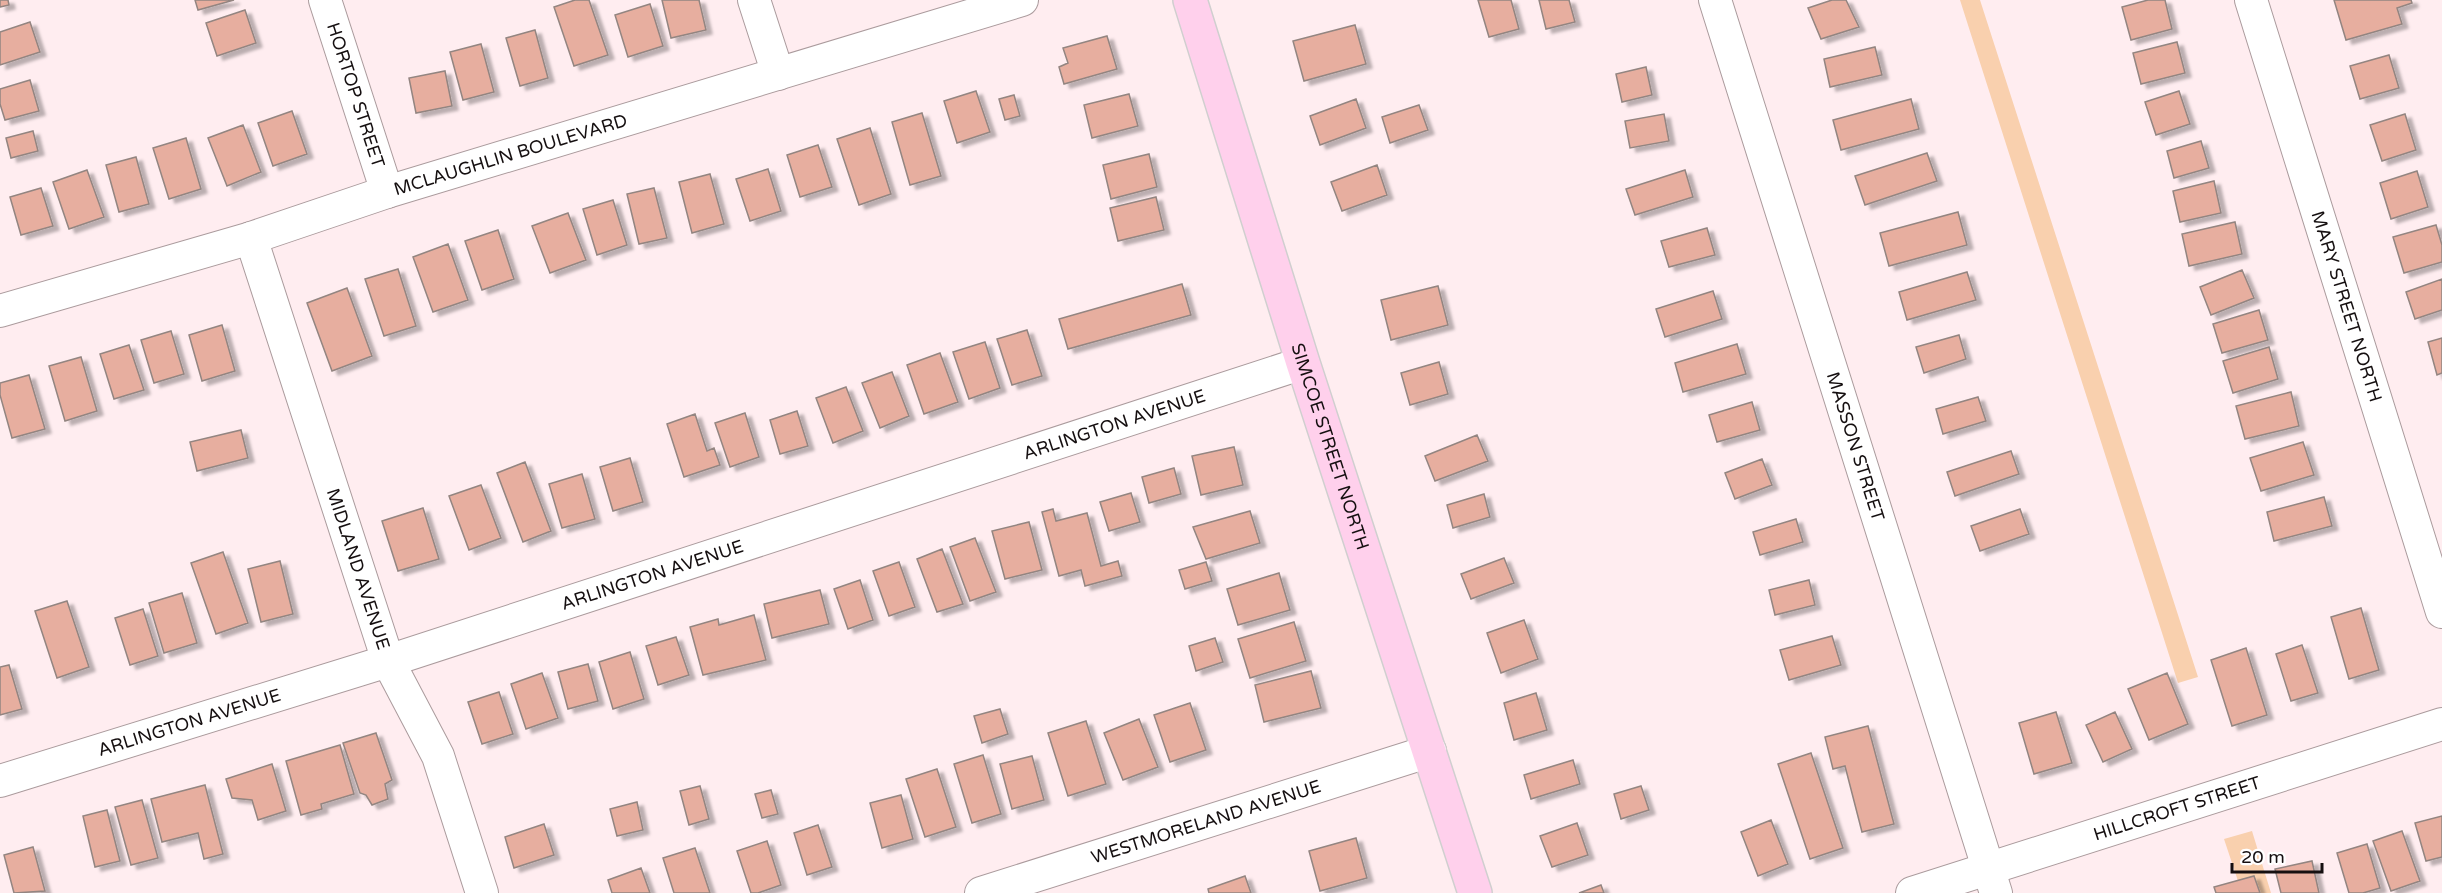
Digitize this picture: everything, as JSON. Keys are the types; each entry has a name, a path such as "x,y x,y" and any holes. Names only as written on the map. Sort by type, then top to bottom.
{"main road":[{"name":"SIMCOE STREET NORTH","path":"1190,0 1303,363 1475,893"}],"street":[{"name":"HORTOP STREET","path":"325,0 387,192"},
{"path":"754,0 778,74"},
{"name":"MCLAUGHLIN BOULEVARD","path":"0,310 250,238 387,192 1022,0"},
{"name":"MASSON STREET","path":"1715,0 1992,880"},
{"name":"MARY STREET NORTH","path":"2251,0 2442,612"},
{"name":"MIDLAND AVENUE","path":"250,238 388,661 438,756 482,893"},
{"name":"ARLINGTON AVENUE","path":"0,781 388,661 1303,363"},
{"name":"HILLCROFT STREET","path":"1912,893 1992,880 2442,724"},
{"name":"WESTMORELAND AVENUE","path":"981,893 1430,751"}],"shaded area":[{"path":"1960,0 1980,0 2198,677 2178,683"},
{"path":"2252,831 2271,893 2242,893 2224,839"}],"building":[{"path":"0,0 8,0 9,5 0,7"},
{"path":"195,0 234,0 198,10"},
{"path":"575,0 589,0 608,55 574,66 554,7"},
{"path":"662,0 699,0 706,30 671,38"},
{"path":"1478,0 1511,0 1519,29 1489,37"},
{"path":"1539,0 1569,0 1575,22 1546,29"},
{"path":"1832,0 1846,0 1859,27 1821,39 1808,8"},
{"path":"2148,0 2165,0 2172,29 2131,40 2122,7"},
{"path":"2334,0 2411,0 2412,3 2397,8 2402,24 2346,40"},
{"path":"650,4 663,46 628,57 615,15"},
{"path":"245,10 256,43 217,56 206,23"},
{"path":"30,22 40,52 0,65 0,32"},
{"path":"1355,25 1366,64 1304,81 1293,41"},
{"path":"535,30 548,78 520,86 506,38"},
{"path":"1107,36 1117,69 1064,84 1059,67 1068,63 1063,48"},
{"path":"2177,42 2185,73 2141,84 2133,53"},
{"path":"481,44 494,92 463,100 450,52"},
{"path":"1875,47 1882,75 1830,87 1824,59"},
{"path":"2389,55 2399,88 2360,99 2350,66"},
{"path":"1646,67 1652,95 1622,102 1616,74"},
{"path":"445,71 452,106 416,113 409,78"},
{"path":"30,80 39,111 5,120 0,104 0,89"},
{"path":"976,91 990,132 957,143 944,101"},
{"path":"2179,91 2190,124 2156,135 2145,102"},
{"path":"1129,94 1138,126 1092,138 1084,105"},
{"path":"1014,95 1020,116 1005,120 999,99"},
{"path":"1356,99 1366,128 1320,145 1310,116"},
{"path":"1911,99 1919,129 1841,150 1833,120"},
{"path":"1419,105 1428,130 1390,143 1382,117"},
{"path":"292,111 307,154 273,166 258,123"},
{"path":"922,113 941,176 910,185 892,122"},
{"path":"1664,114 1669,141 1630,148 1625,121"},
{"path":"2405,114 2416,150 2382,161 2370,125"},
{"path":"243,125 261,172 227,186 208,138"},
{"path":"870,128 891,194 859,205 837,139"},
{"path":"33,131 38,151 11,158 6,138"},
{"path":"186,138 201,189 169,199 153,148"},
{"path":"2201,141 2209,168 2174,178 2167,151"},
{"path":"818,145 832,187 800,197 787,155"},
{"path":"1927,153 1937,181 1865,205 1855,176"},
{"path":"1149,154 1157,187 1111,199 1103,165"},
{"path":"136,157 149,204 119,212 106,165"},
{"path":"1377,165 1387,195 1342,211 1331,182"},
{"path":"768,169 781,211 750,221 736,179"},
{"path":"87,170 104,217 69,229 53,182"},
{"path":"1685,170 1693,197 1635,215 1626,189"},
{"path":"2417,171 2428,207 2391,219 2380,183"},
{"path":"710,174 724,224 692,233 679,182"},
{"path":"2214,181 2221,213 2180,222 2173,191"},
{"path":"41,188 53,226 21,235 10,197"},
{"path":"654,188 667,238 639,244 627,194"},
{"path":"1156,197 1164,230 1118,241 1110,208"},
{"path":"613,200 627,245 597,255 583,209"},
{"path":"1958,212 1967,245 1889,266 1880,233"},
{"path":"568,213 586,260 550,273 532,226"},
{"path":"2235,222 2242,254 2189,266 2182,234"},
{"path":"2436,225 2442,245 2442,262 2404,273 2393,237"},
{"path":"1707,228 1715,255 1669,267 1661,241"},
{"path":"498,230 514,279 482,290 465,241"},
{"path":"448,244 468,300 433,312 413,257"},
{"path":"398,269 416,326 384,336 365,279"},
{"path":"2242,270 2254,298 2211,315 2200,287"},
{"path":"1967,272 1976,300 1907,320 1899,292"},
{"path":"2442,279 2442,310 2415,319 2406,292"},
{"path":"1182,284 1191,315 1068,349 1059,319"},
{"path":"1438,286 1448,325 1391,340 1381,300"},
{"path":"347,288 372,356 332,371 307,303"},
{"path":"1713,291 1722,319 1665,337 1656,309"},
{"path":"2259,310 2268,340 2222,353 2213,324"},
{"path":"222,325 235,371 202,381 189,335"},
{"path":"1027,330 1042,376 1012,385 997,339"},
{"path":"171,331 184,374 154,383 141,340"},
{"path":"1959,335 1966,359 1924,373 1916,347"},
{"path":"2442,338 2442,373 2437,375 2428,342"},
{"path":"985,342 1000,388 969,399 953,352"},
{"path":"1737,344 1746,374 1683,392 1675,363"},
{"path":"129,345 144,390 114,399 100,354"},
{"path":"2269,347 2278,379 2233,393 2223,361"},
{"path":"940,353 958,402 924,414 907,365"},
{"path":"81,357 97,411 65,421 49,366"},
{"path":"1439,362 1448,394 1410,405 1401,373"},
{"path":"892,372 909,416 880,428 862,383"},
{"path":"29,375 45,429 12,438 0,395 0,383"},
{"path":"846,387 863,431 833,443 816,398"},
{"path":"2291,392 2299,426 2245,439 2236,406"},
{"path":"1978,397 1986,421 1943,434 1936,409"},
{"path":"1752,402 1760,430 1717,442 1709,415"},
{"path":"797,411 808,446 780,454 770,420"},
{"path":"745,413 759,457 730,467 715,423"},
{"path":"695,414 707,451 714,448 720,465 684,477 667,424"},
{"path":"241,430 248,458 197,471 190,442"},
{"path":"1477,435 1488,461 1435,481 1425,456"},
{"path":"2303,442 2314,475 2261,491 2250,458"},
{"path":"1234,447 1243,485 1201,495 1192,456"},
{"path":"2011,451 2019,474 1955,496 1947,472"},
{"path":"630,458 643,502 613,511 600,467"},
{"path":"1762,459 1772,485 1735,499 1725,473"},
{"path":"525,462 551,531 523,542 497,473"},
{"path":"1174,468 1181,494 1149,503 1142,477"},
{"path":"582,474 595,519 562,528 549,484"},
{"path":"481,485 501,538 469,550 449,496"},
{"path":"1131,493 1140,522 1109,531 1100,502"},
{"path":"1484,494 1490,517 1453,528 1447,505"},
{"path":"2324,497 2332,526 2274,541 2267,512"},
{"path":"423,508 439,559 398,571 382,521"},
{"path":"1053,509 1056,521 1087,513 1101,566 1118,561 1122,576 1085,586 1081,570 1059,576 1042,512"},
{"path":"2020,509 2029,534 1980,551 1971,526"},
{"path":"1250,511 1260,543 1206,559 1193,527"},
{"path":"1796,519 1803,542 1760,555 1753,532"},
{"path":"1029,522 1042,570 1005,579 992,531"},
{"path":"975,538 996,592 970,601 950,547"},
{"path":"942,549 963,604 937,612 917,559"},
{"path":"223,552 248,623 216,634 191,563"},
{"path":"1504,558 1514,583 1471,599 1461,574"},
{"path":"280,561 293,614 261,622 248,569"},
{"path":"899,562 915,607 889,616 873,571"},
{"path":"1206,562 1212,581 1185,589 1179,570"},
{"path":"1279,573 1290,610 1238,625 1227,589"},
{"path":"860,580 873,620 848,629 834,589"},
{"path":"1809,580 1815,605 1775,615 1769,590"},
{"path":"820,590 829,624 772,638 764,604"},
{"path":"182,593 197,643 164,653 149,603"},
{"path":"67,601 89,667 57,678 35,611"},
{"path":"2361,608 2379,670 2349,679 2331,617"},
{"path":"143,609 158,656 130,665 115,618"},
{"path":"754,615 766,660 703,675 690,627 718,619 719,625"},
{"path":"1524,620 1538,659 1501,673 1487,633"},
{"path":"1294,622 1306,661 1250,678 1238,639"},
{"path":"1832,636 1841,665 1789,680 1780,650"},
{"path":"676,637 689,675 658,685 646,646"},
{"path":"1215,638 1223,662 1196,671 1189,646"},
{"path":"2302,645 2318,693 2291,701 2276,654"},
{"path":"2246,648 2267,715 2232,726 2211,660"},
{"path":"630,652 644,699 613,709 599,662"},
{"path":"588,664 598,701 568,709 558,672"},
{"path":"9,665 22,709 0,715 0,667"},
{"path":"1311,671 1321,708 1264,722 1255,685"},
{"path":"542,673 558,718 526,729 511,684"},
{"path":"2167,673 2188,724 2149,740 2128,689"},
{"path":"499,692 513,734 482,744 468,702"},
{"path":"1536,693 1547,730 1514,740 1504,703"},
{"path":"1190,703 1206,750 1170,762 1154,715"},
{"path":"1000,709 1008,734 982,743 974,716"},
{"path":"2056,712 2072,763 2034,774 2019,723"},
{"path":"2115,712 2132,749 2103,762 2086,725"},
{"path":"1139,719 1158,767 1123,780 1104,733"},
{"path":"1086,721 1106,784 1068,796 1048,733"},
{"path":"1868,726 1894,824 1862,832 1845,766 1833,769 1825,737"},
{"path":"376,733 392,780 385,784 388,799 372,805 366,795 360,793 343,743"},
{"path":"340,745 354,794 321,804 322,809 301,815 286,761"},
{"path":"1811,753 1843,848 1810,859 1778,764"},
{"path":"983,755 1001,814 972,823 954,764"},
{"path":"1032,756 1044,800 1012,809 1000,764"},
{"path":"1573,760 1580,784 1531,799 1524,775"},
{"path":"272,764 286,811 258,820 252,800 232,798 226,779"},
{"path":"937,769 956,827 925,837 906,779"},
{"path":"205,785 223,854 204,859 198,833 162,842 151,799"},
{"path":"700,786 709,819 689,825 680,791"},
{"path":"1641,786 1649,810 1621,819 1614,794"},
{"path":"771,790 778,814 762,818 755,794"},
{"path":"901,795 913,839 882,848 870,803"},
{"path":"142,800 158,858 131,865 115,807"},
{"path":"637,802 643,830 617,836 610,809"},
{"path":"107,810 120,861 95,867 83,816"},
{"path":"2442,816 2442,857 2426,861 2415,823"},
{"path":"1771,820 1788,864 1758,876 1741,832"},
{"path":"1577,823 1588,855 1552,867 1540,836"},
{"path":"544,824 554,855 514,868 505,837"},
{"path":"818,825 832,867 807,875 794,833"},
{"path":"2402,831 2420,881 2391,891 2373,841"},
{"path":"1356,838 1367,878 1320,891 1309,851"},
{"path":"767,841 781,885 758,893 751,893 737,851"},
{"path":"2367,844 2380,888 2363,893 2349,893 2337,853"},
{"path":"33,847 45,891 14,893 4,855"},
{"path":"695,848 710,893 674,893 663,858"},
{"path":"2312,861 2319,893 2281,893 2275,869"},
{"path":"641,868 650,893 612,893 608,880"},
{"path":"1245,876 1251,893 1209,893 1208,889"},
{"path":"2254,876 2260,893 2216,893 2214,887"},
{"path":"1601,885 1604,893 1579,893"}]}
